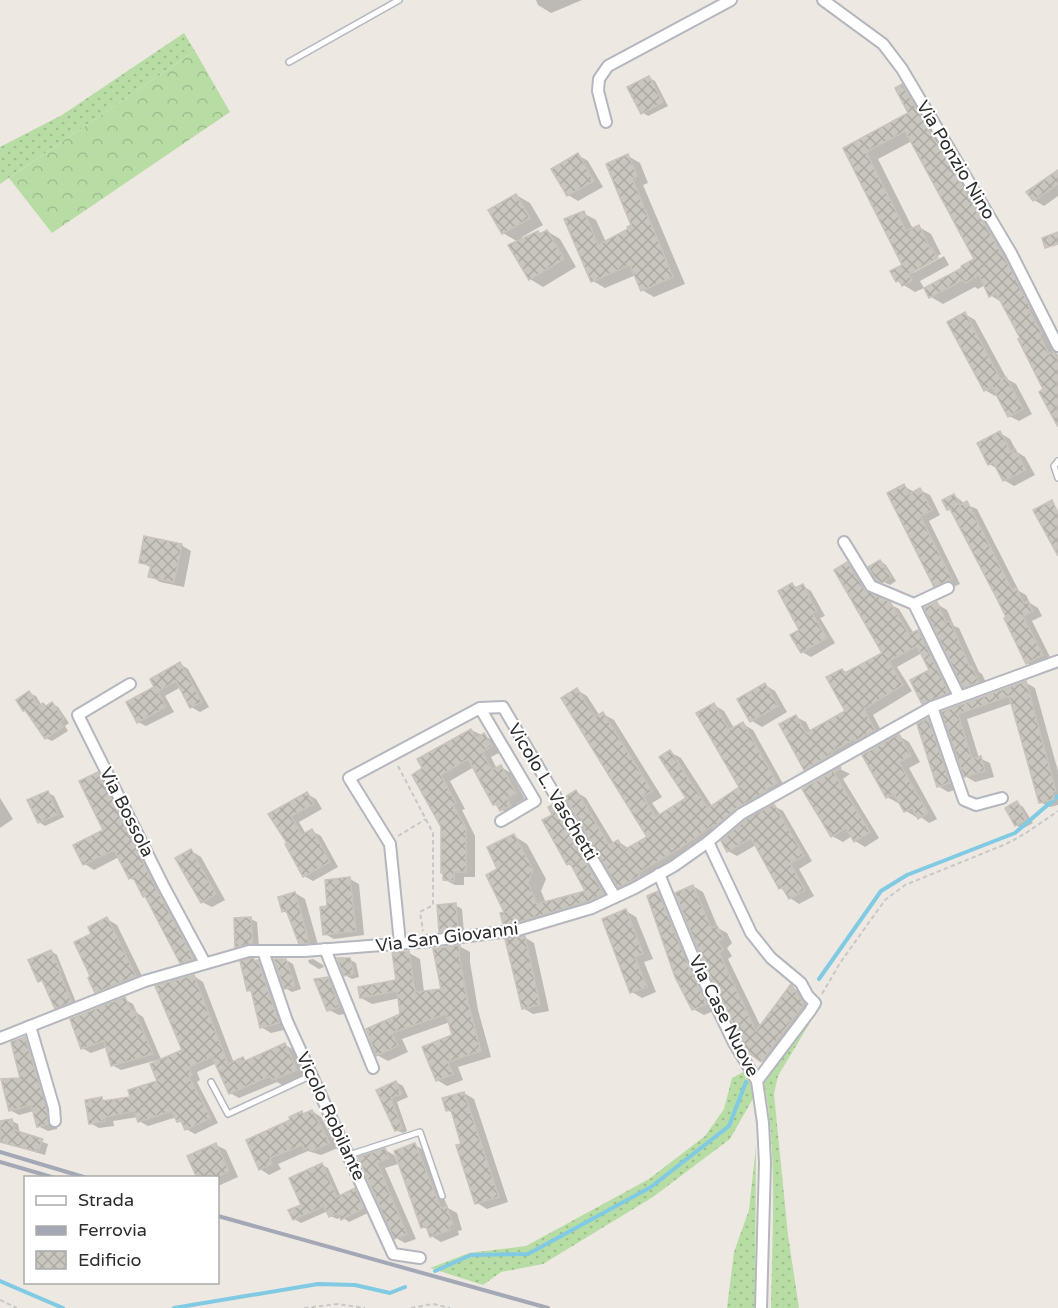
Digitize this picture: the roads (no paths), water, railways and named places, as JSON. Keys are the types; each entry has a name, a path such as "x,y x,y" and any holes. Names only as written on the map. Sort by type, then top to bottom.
{"street":[{"path":"606,122 598,91 599,79 608,66 731,0"},
{"name":"Via Ponzio Nino","path":"823,0 883,44 902,69 1011,253 1058,346"},
{"path":"844,542 871,586 914,604 959,696"},
{"path":"914,604 948,588"},
{"name":"Via San Giovanni","path":"0,1038 145,981 249,951 325,950 518,930 592,908 659,874 708,842 741,814 932,707 1058,661"},
{"name":"Via Bossola","path":"130,684 78,714 163,885 205,963"},
{"name":"Vicolo L. Vaschetti","path":"480,708 503,707 615,897"},
{"path":"932,707 964,800 976,805 1002,798"},
{"path":"400,943 389,842 349,778 480,708 535,801 501,821"},
{"path":"708,842 750,933 771,958 801,983 815,1003 758,1081"},
{"name":"Via Case Nuove","path":"659,874 695,962 734,1043 758,1081 765,1163 760,1308"},
{"path":"325,950 374,1068"},
{"name":"Vicolo Robilante","path":"263,951 287,1021 393,1254 420,1258"},
{"path":"30,1026 54,1108 55,1120"}],"lane":[{"path":"289,62 399,0"},
{"path":"1058,461 1054,466 1058,478"},
{"path":"211,1082 228,1114 312,1075"},
{"path":"349,1155 420,1132 442,1196"}],"waterway":[{"path":"819,979 881,891 907,875 1015,833 1058,796"},
{"path":"435,1271 471,1255 528,1254 651,1187 729,1126 746,1082"},
{"path":"0,1281 63,1308"},
{"path":"174,1308 318,1284 355,1285 390,1293 405,1287"}],"railway":[{"path":"0,1152 80,1176"},
{"path":"0,1162 48,1176"},
{"path":"219,1216 548,1308"}]}
